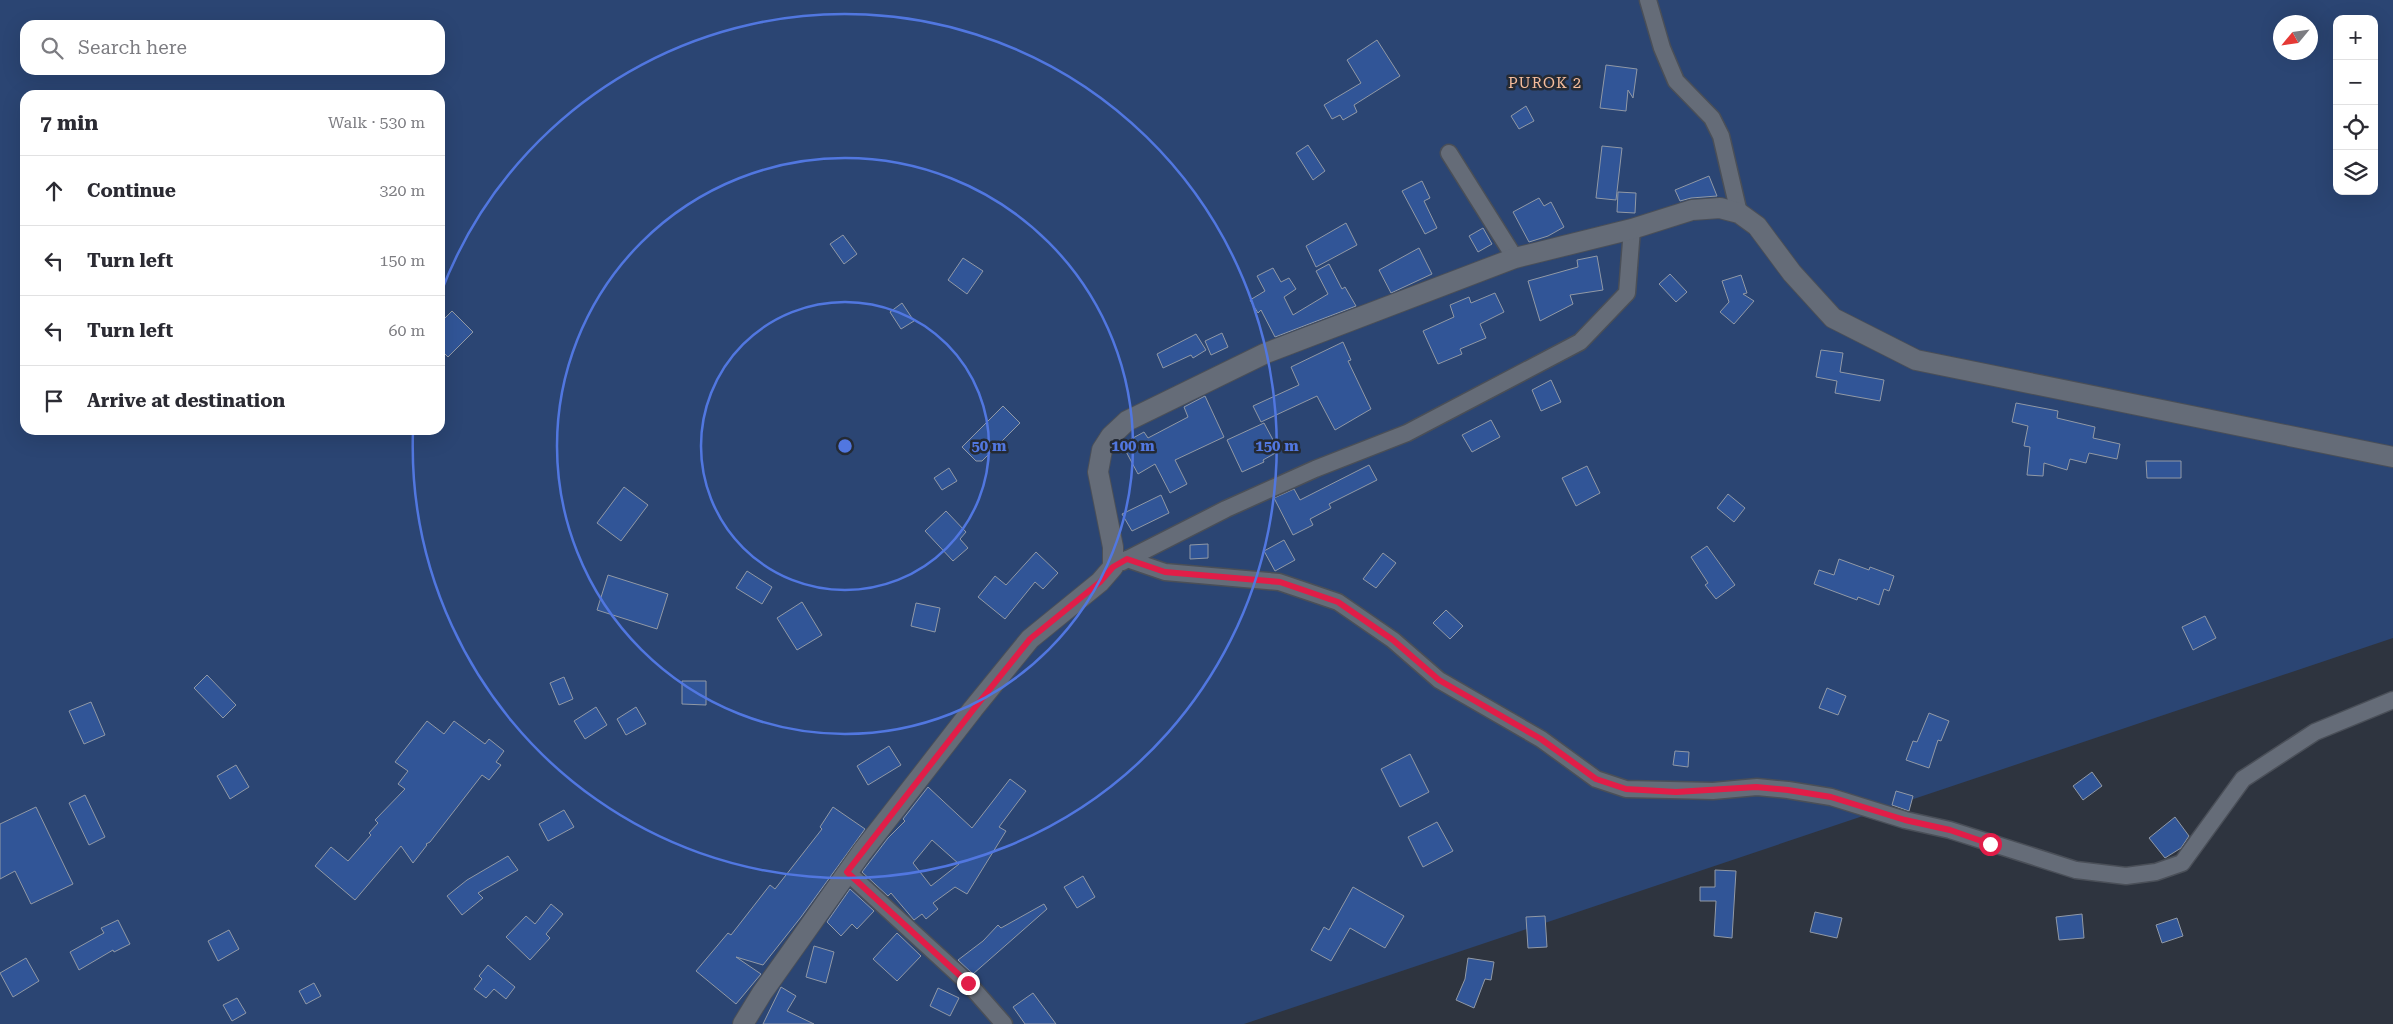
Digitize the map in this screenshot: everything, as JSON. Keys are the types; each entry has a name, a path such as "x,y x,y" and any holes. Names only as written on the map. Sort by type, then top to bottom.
{"street":[{"path":"1648,0 1662,48 1676,81 1712,118 1721,136 1739,213"},
{"path":"1449,153 1515,258"},
{"path":"1120,563 1114,547 1098,472 1102,450 1111,436 1127,421 1266,354 1515,258 1632,229 1692,210 1720,208 1739,213 1757,226 1792,273 1833,318 1916,360 2393,457"},
{"path":"743,1024 762,993 847,872 1030,639 1100,582 1120,563 1252,497 1315,469 1407,433 1580,342 1627,293 1632,229"},
{"path":"1120,563 1165,572 1280,582 1338,602 1393,640 1439,680 1541,739 1596,779 1626,789 1676,792 1756,787 1831,797 1905,820 1950,830 2032,858 2084,871 2126,876 2156,872 2182,863 2243,779 2315,732 2393,700"},
{"path":"847,872 968,983 1004,1024"}],"shaded area":[{"path":"0,0 2393,0 2393,638 1244,1024 0,1024"}],"building":[{"path":"1377,40 1400,76 1354,105 1357,112 1343,120 1340,115 1332,119 1324,105 1361,83 1347,60"},
{"path":"1606,65 1637,69 1633,98 1628,90 1626,111 1600,108"},
{"path":"1526,106 1534,121 1519,129 1511,116"},
{"path":"1308,145 1325,171 1313,180 1296,153"},
{"path":"1602,146 1622,148 1616,200 1596,198"},
{"path":"1709,176 1717,196 1680,201 1675,190"},
{"path":"1422,181 1430,198 1424,201 1437,228 1425,234 1402,191"},
{"path":"1618,192 1636,193 1635,213 1617,212"},
{"path":"1539,198 1544,206 1551,202 1564,227 1548,236 1529,242 1513,212"},
{"path":"1346,223 1357,245 1316,267 1306,246"},
{"path":"1483,228 1492,244 1478,252 1469,236"},
{"path":"843,235 857,254 844,264 830,244"},
{"path":"1419,248 1432,274 1391,293 1379,270"},
{"path":"1597,256 1603,290 1570,295 1573,304 1540,321 1528,281 1578,267 1577,260"},
{"path":"963,258 983,271 967,294 948,280"},
{"path":"1329,264 1342,289 1345,287 1356,306 1275,337 1261,310 1258,313 1250,300 1265,291 1257,276 1273,268 1281,282 1289,278 1296,289 1284,297 1293,315 1328,294 1316,271"},
{"path":"1670,274 1687,292 1676,302 1659,284"},
{"path":"1741,275 1747,293 1743,294 1754,301 1734,324 1720,312 1729,302 1722,281"},
{"path":"1495,293 1504,312 1480,324 1486,338 1460,349 1462,354 1438,364 1423,331 1454,317 1450,305 1469,297 1471,303"},
{"path":"902,303 914,321 901,329 890,312"},
{"path":"452,311 473,332 448,357 445,354 445,318"},
{"path":"1222,333 1228,347 1211,355 1205,341"},
{"path":"1196,334 1206,350 1193,358 1191,355 1163,368 1157,354"},
{"path":"1343,342 1351,360 1348,361 1371,409 1335,430 1317,396 1261,422 1253,406 1299,385 1291,367"},
{"path":"1821,350 1843,353 1840,372 1884,380 1880,401 1835,393 1837,381 1816,377"},
{"path":"1551,380 1561,402 1541,411 1532,390"},
{"path":"1205,396 1224,437 1175,460 1187,484 1170,493 1155,464 1138,474 1122,444 1144,432 1148,438 1188,417 1184,407"},
{"path":"2016,403 2058,411 2057,418 2095,427 2093,438 2120,444 2117,459 2089,453 2086,463 2070,459 2067,470 2044,463 2043,476 2027,475 2030,447 2024,446 2028,426 2012,422"},
{"path":"1003,406 1020,423 982,461 976,461 962,447"},
{"path":"1491,420 1500,437 1472,452 1462,435"},
{"path":"1264,423 1279,451 1263,460 1264,462 1242,472 1227,440"},
{"path":"2146,461 2181,461 2181,478 2147,478"},
{"path":"1369,465 1377,480 1329,504 1331,508 1310,519 1313,525 1293,535 1274,498 1294,489 1300,500"},
{"path":"1587,466 1600,493 1576,506 1562,478"},
{"path":"949,468 957,481 942,490 934,478"},
{"path":"624,487 648,505 621,541 597,523"},
{"path":"1728,494 1745,508 1734,522 1717,508"},
{"path":"1161,495 1169,513 1132,531 1122,514"},
{"path":"946,511 966,532 960,539 968,548 953,561 925,531"},
{"path":"1284,540 1295,560 1275,571 1264,551"},
{"path":"1208,544 1208,558 1190,559 1190,545"},
{"path":"1707,546 1735,585 1716,599 1705,585 1708,583 1691,557"},
{"path":"1036,552 1058,573 1043,589 1035,582 1005,619 978,597 995,576 1006,585"},
{"path":"1383,553 1396,563 1376,588 1363,579"},
{"path":"1839,559 1869,570 1870,567 1894,576 1889,591 1884,589 1879,605 1858,597 1857,600 1814,584 1819,570 1834,575"},
{"path":"747,571 772,587 762,604 736,588"},
{"path":"608,575 668,594 657,629 597,610"},
{"path":"802,602 822,635 797,650 777,618"},
{"path":"916,603 940,608 935,632 911,626"},
{"path":"1446,610 1463,626 1450,639 1433,623"},
{"path":"2205,616 2216,638 2193,650 2182,627"},
{"path":"207,675 236,705 223,718 194,688"},
{"path":"564,677 573,699 559,705 550,683"},
{"path":"682,681 706,681 706,705 682,704"},
{"path":"1827,688 1846,696 1838,715 1819,708"},
{"path":"91,702 105,735 84,744 69,711"},
{"path":"596,707 607,725 585,739 574,721"},
{"path":"636,707 646,724 626,735 617,719"},
{"path":"1929,713 1949,721 1941,741 1938,740 1929,768 1906,760 1913,741 1917,742"},
{"path":"427,721 444,734 454,721 485,744 489,739 504,751 496,762 501,765 489,780 482,775 413,863 401,846 355,900 315,866 331,847 348,861 371,835 369,833 378,823 375,820 405,789 398,784 408,771 395,762"},
{"path":"889,746 901,765 868,785 857,766"},
{"path":"1675,751 1689,752 1688,767 1673,765"},
{"path":"1410,754 1429,792 1400,807 1381,769"},
{"path":"236,765 249,787 230,799 217,776"},
{"path":"2092,772 2102,786 2083,800 2073,786"},
{"path":"1010,779 1026,791 999,827 1006,831 967,894 955,887 933,903 938,909 926,919 922,914 914,920 891,893 888,896 862,872 888,838 905,821 903,819 928,787 972,828","holes":["932,840 959,864 931,886 913,863"]},
{"path":"1896,791 1913,796 1909,811 1892,805"},
{"path":"85,795 105,837 89,845 69,803"},
{"path":"36,807 73,884 31,904 15,871 0,879 0,824"},
{"path":"833,807 865,829 801,917 763,965 736,957 761,974 736,1004 696,971 728,933 731,935 770,885 775,889 822,829 820,827"},
{"path":"564,810 574,827 548,841 539,824"},
{"path":"2175,817 2189,836 2181,848 2165,858 2149,838"},
{"path":"1437,822 1453,851 1423,867 1408,837"},
{"path":"508,856 518,870 478,893 483,898 462,915 447,896 467,880"},
{"path":"1715,870 1736,871 1732,938 1714,936 1716,901 1700,901 1700,887 1715,887"},
{"path":"1083,876 1095,897 1077,908 1064,887"},
{"path":"1353,887 1404,916 1385,948 1350,928 1331,961 1311,950 1324,927 1329,930"},
{"path":"850,889 874,911 857,929 852,924 841,936 827,922"},
{"path":"551,904 563,914 546,934 550,938 530,960 506,937 526,916 535,924"},
{"path":"1044,904 1047,909 973,974 958,960 983,941 998,925 1001,928"},
{"path":"1815,912 1842,918 1837,938 1810,932"},
{"path":"2082,914 2084,938 2059,940 2056,917"},
{"path":"1545,916 1547,947 1528,948 1526,917"},
{"path":"2177,918 2183,936 2162,943 2156,925"},
{"path":"118,920 130,944 114,952 113,950 79,970 70,952 104,933 101,928"},
{"path":"229,930 239,949 218,961 208,941"},
{"path":"897,933 921,956 897,981 873,959"},
{"path":"814,946 834,952 826,983 806,977"},
{"path":"26,958 39,981 13,997 0,973"},
{"path":"1468,958 1494,962 1491,980 1485,979 1474,1008 1456,1000 1465,979"},
{"path":"488,965 515,987 506,999 494,989 486,998 474,989 482,979 479,976"},
{"path":"314,983 321,996 306,1004 299,991"},
{"path":"781,987 796,996 787,1011 814,1024 763,1024"},
{"path":"938,988 959,998 950,1016 930,1006"},
{"path":"1033,993 1056,1024 1025,1024 1013,1007"},
{"path":"237,998 246,1013 232,1021 223,1005"}],"district":[{"name":"PUROK 2","path":"1545,83"}],"route":[{"path":"968,983 847,872 1030,639 1100,582 1113,567 1127,559 1165,572 1280,582 1338,602 1393,640 1439,680 1541,739 1596,779 1626,789 1676,792 1756,787 1788,790 1831,797 1905,820 1950,830 1990,844"}]}
